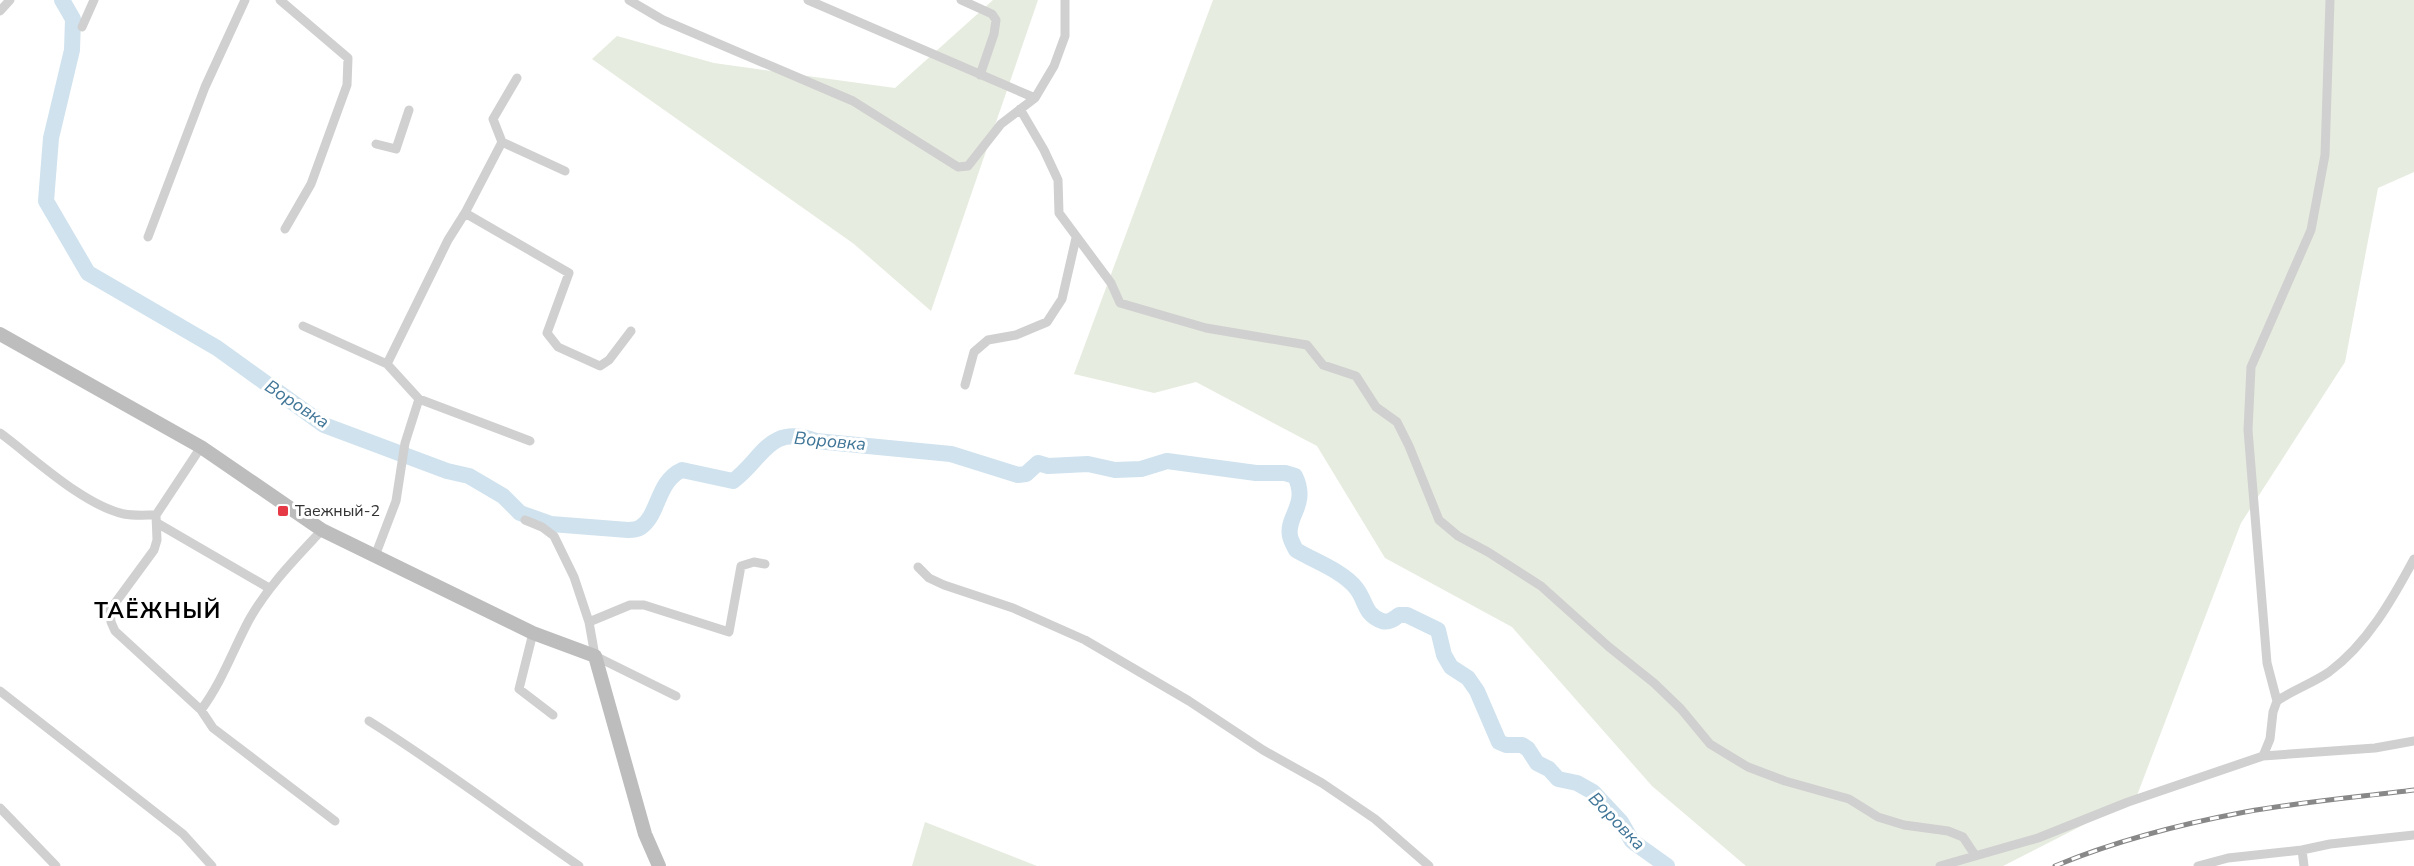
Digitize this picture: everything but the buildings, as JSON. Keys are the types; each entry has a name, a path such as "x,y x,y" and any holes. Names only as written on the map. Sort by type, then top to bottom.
{"street":[{"path":"0,11 10,0"},
{"path":"82,27 94,0"},
{"path":"148,237 205,87 245,0"},
{"path":"280,0 348,58 346,85 311,184 285,229"},
{"path":"808,0 1035,98"},
{"path":"961,0 992,14 996,20 994,34 980,75"},
{"path":"636,2 663,20 853,101 958,167 968,166 1001,124 1035,98 1054,66 1065,36 1065,0"},
{"path":"2263,756 2270,739 2277,701 2267,663 2248,430 2251,367 2311,230 2325,155 2330,0"},
{"path":"517,78 493,119 502,142 565,171"},
{"path":"1020,109 1044,150 1058,180 1059,213 1111,283 1120,303 1206,328 1307,345 1323,365 1356,376 1376,407 1396,422 1409,446 1439,520 1458,536 1541,586 1609,647 1654,683 1681,709 1710,744 1749,767 1785,781 1849,799 1878,817 1904,825 1948,831 1963,837 1975,855"},
{"path":"376,144 396,149 409,110"},
{"path":"387,364 448,240 465,213 502,142"},
{"path":"465,213 569,273 547,333 558,347 600,366 609,360 631,332"},
{"path":"965,384 974,352 988,340 1016,335 1047,322 1062,299 1074,257 1076,238"},
{"path":"303,326 387,364 419,399 530,441"},
{"path":"0,334 201,447 322,530 532,633 595,656 676,696"},
{"path":"375,556 396,501 405,443 419,399"},
{"path":"0,433 48,470 98,504 124,514 157,519 269,588"},
{"path":"201,447 157,519 157,540 154,550 110,610 111,622 115,631 201,710 213,728 335,821"},
{"path":"525,520 542,527 554,537 574,577 589,622 595,656 645,834 659,866"},
{"path":"201,710 212,695 269,588 322,530"},
{"path":"2277,701 2328,672 2354,652 2371,632 2414,559"},
{"path":"589,622 630,604 645,605 729,632 741,566 754,562 765,564"},
{"path":"918,567 928,578 944,585 1013,608 1085,640 1170,689 1263,750 1340,795 1375,819 1430,866"},
{"path":"532,633 519,688 553,715"},
{"path":"0,691 183,834 212,866"},
{"path":"369,721 411,747 509,819 579,866"},
{"path":"1940,866 2038,838 2138,798 2263,756 2375,748 2414,741"},
{"path":"0,808 56,866"},
{"path":"2198,866 2228,858 2414,835"},
{"path":"2302,850 2304,866"}],"shaded area":[{"path":"993,0 1038,0 931,311 854,244 592,59 617,36 714,63 895,88"},
{"path":"1213,0 2414,0 2414,172 2378,188 2345,362 2241,523 2136,798 2003,866 1746,866 1652,786 1512,627 1385,558 1317,446 1196,382 1154,393 1074,374"},
{"path":"925,822 1037,866 912,866"}],"waterway":[{"name":"Воровка","path":"62,0 73,19 72,50 51,138 46,201 88,273 217,348 324,425 447,471 469,476 503,496 520,513 551,524 628,530 640,528 647,522 668,482 682,470 733,481 768,446 787,437 951,454 1018,475 1026,474 1038,463 1048,466 1088,464 1115,470 1141,469 1167,461 1256,473 1285,473 1295,476 1300,495 1291,522 1290,538 1296,550 1336,571 1350,582 1359,593 1368,611 1376,618 1387,621 1399,615 1407,615 1438,630 1444,655 1451,667 1468,678 1477,691 1499,742 1506,745 1522,745 1528,749 1537,763 1549,769 1558,779 1577,783 1593,792 1621,822 1632,841 1667,866"}],"railway":[{"path":"2055,866 2125,841 2221,817 2287,805 2414,790"}],"place":[{"name":"Таежный-2","path":"283,511"}],"district":[{"name":"ТАЁЖНЫЙ","path":"158,611"}]}
